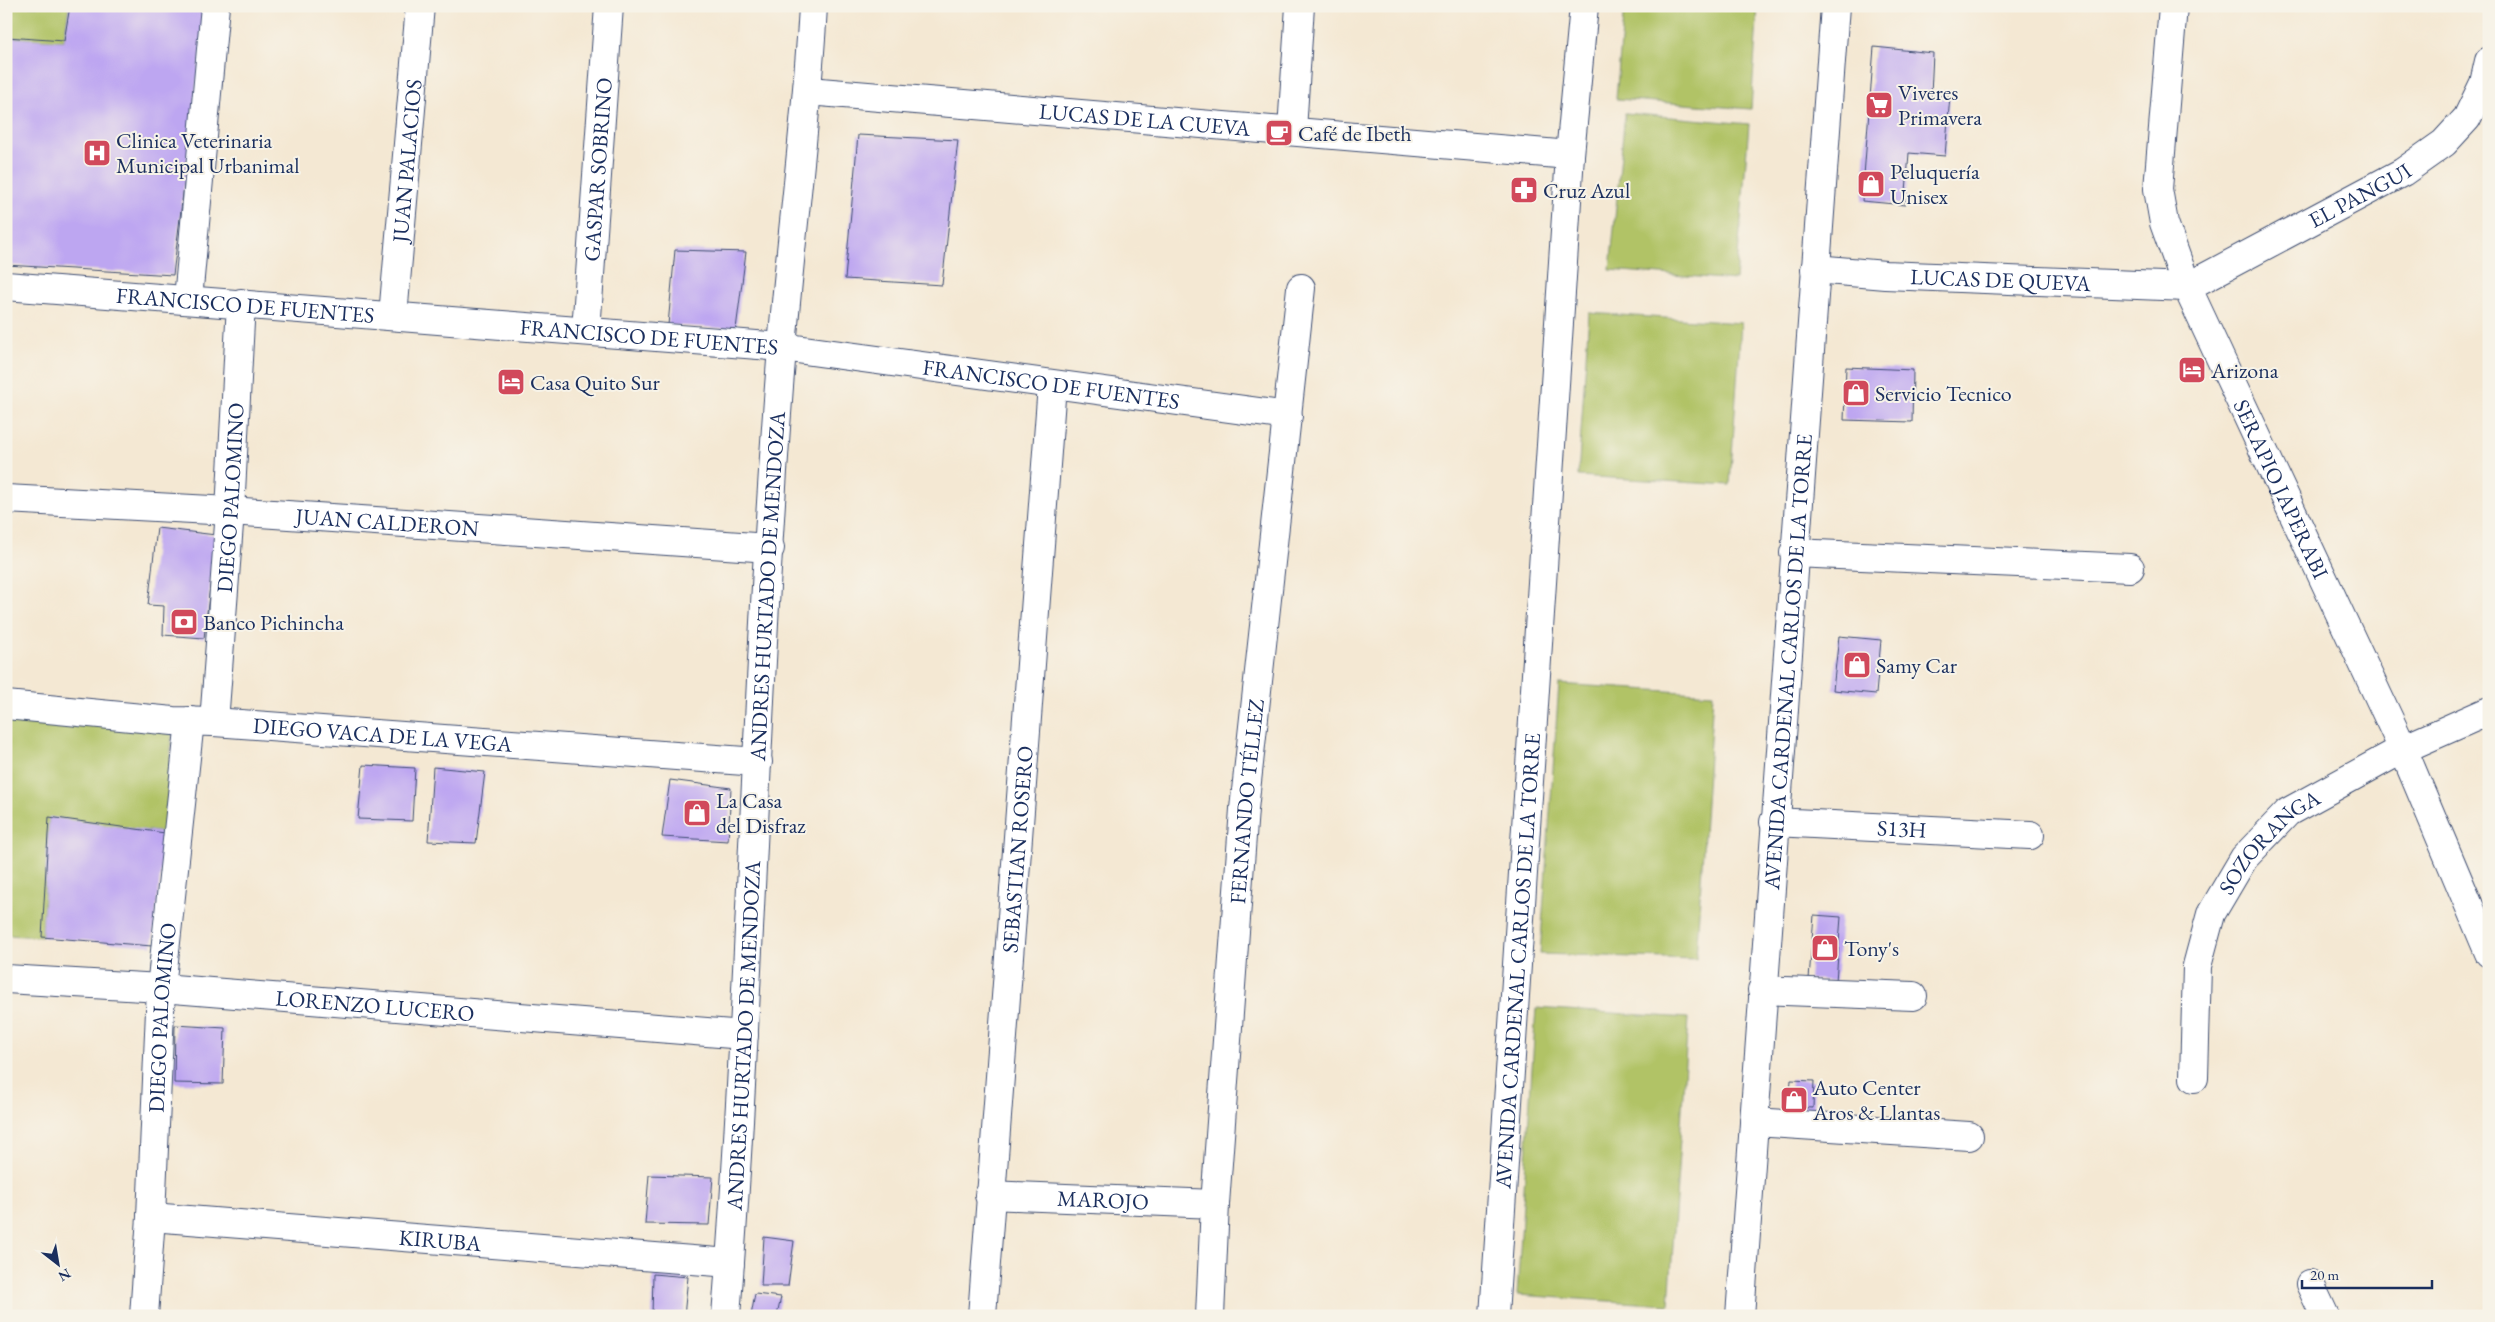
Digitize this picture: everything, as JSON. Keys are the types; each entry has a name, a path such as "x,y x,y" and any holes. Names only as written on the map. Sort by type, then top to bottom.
{"street":[{"path":"188,299 215,6"},
{"name":"JUAN PALACIOS","path":"392,316 420,6"},
{"name":"GASPAR SOBRINO","path":"586,331 609,6"},
{"name":"ANDRES HURTADO DE MENDOZA","path":"726,1316 744,1034 782,347 808,91 813,6"},
{"path":"1292,130 1300,6"},
{"name":"AVENIDA CARDENAL CARLOS DE LA TORRE","path":"1494,1316 1570,155 1584,6"},
{"name":"AVENIDA CARDENAL CARLOS DE LA TORRE","path":"1740,1316 1774,822 1835,6"},
{"name":"SERAPIO JAPERABI","path":"2174,6 2158,189 2164,222 2187,287 2403,749 2489,953"},
{"name":"EL PANGUI","path":"2187,287 2403,172 2444,143 2467,118 2484,83 2489,61"},
{"name":"LUCAS DE LA CUEVA","path":"808,91 1292,130 1570,155"},
{"name":"LUCAS DE QUEVA","path":"1815,269 1884,275 2187,287"},
{"name":"FRANCISCO DE FUENTES","path":"6,286 782,347 1288,416"},
{"name":"FERNANDO TÉLLEZ","path":"1210,1316 1215,1204 1244,809 1301,288"},
{"name":"DIEGO PALOMINO","path":"144,1316 151,1217 161,988 202,721 230,511 241,303"},
{"name":"SEBASTIAN ROSERO","path":"982,1316 989,1195 1052,385"},
{"name":"JUAN CALDERON","path":"6,499 230,511 770,548"},
{"path":"1794,553 2130,568"},
{"name":"DIEGO VACA DE LA VEGA","path":"6,705 758,762"},
{"name":"SOZORANGA","path":"2194,1078 2197,966 2211,914 2244,858 2288,812 2403,749 2489,711"},
{"name":"S13H","path":"1774,822 2030,835"},
{"name":"LORENZO LUCERO","path":"6,979 161,988 744,1034"},
{"path":"1762,990 1912,996"},
{"path":"1754,1122 1969,1136"},
{"name":"MAROJO","path":"989,1195 1215,1204"},
{"name":"KIRUBA","path":"151,1217 730,1262"},
{"path":"2310,1284 2325,1316"}],"green space":[{"path":"6,6 69,6 64,41 6,37"},
{"path":"1624,6 1758,6 1751,109 1616,99"},
{"path":"1625,113 1749,124 1736,280 1610,270"},
{"path":"1589,313 1741,323 1730,485 1578,476"},
{"path":"1559,684 1713,694 1696,959 1540,954"},
{"path":"6,705 173,721 165,833 49,818 42,937 6,935"},
{"path":"1536,1008 1688,1018 1669,1305 1517,1295"}],"building":[{"name":"Clinica Veterinaria Municipal Urbanimal","path":"70,6 206,6 173,275 6,265 6,37 64,41"},
{"path":"1874,47 1933,53 1931,95 1950,96 1945,156 1909,153 1905,205 1862,201"},
{"path":"858,135 958,140 942,285 845,279"},
{"path":"675,250 746,252 736,329 668,325"},
{"path":"1846,367 1913,370 1912,422 1844,420"},
{"path":"157,528 216,535 204,638 163,635 164,606 148,605"},
{"name":"Samy Car","path":"1839,636 1881,640 1876,694 1833,690"},
{"path":"363,765 415,768 412,821 358,819"},
{"path":"433,767 485,772 476,843 428,841"},
{"name":"La Casa del Disfraz","path":"670,780 731,788 728,841 662,837"},
{"path":"49,817 165,833 152,946 42,937"},
{"name":"Tony's","path":"1814,915 1841,917 1836,981 1809,979"},
{"path":"175,1025 225,1028 223,1084 174,1083"},
{"path":"1791,1080 1814,1081 1813,1108 1789,1107"},
{"path":"649,1175 713,1177 709,1225 645,1224"},
{"path":"764,1237 794,1241 788,1286 761,1286"},
{"path":"653,1274 688,1277 684,1316 652,1316"},
{"path":"755,1294 781,1297 777,1316 751,1316"}],"place":[{"name":"Viveres Primavera","path":"1879,105"},
{"name":"Café de Ibeth","path":"1279,133"},
{"name":"Clinica Veterinaria Municipal Urbanimal","path":"97,153"},
{"name":"Peluquería Unisex","path":"1871,184"},
{"name":"Cruz Azul","path":"1524,190"},
{"name":"Arizona","path":"2192,370"},
{"name":"Casa Quito Sur","path":"511,382"},
{"name":"Servicio Tecnico","path":"1856,393"},
{"name":"Banco Pichincha","path":"184,622"},
{"name":"Samy Car","path":"1857,665"},
{"name":"La Casa del Disfraz","path":"697,813"},
{"name":"Tony's","path":"1825,948"},
{"name":"Auto Center Aros & Llantas","path":"1794,1100"}]}
